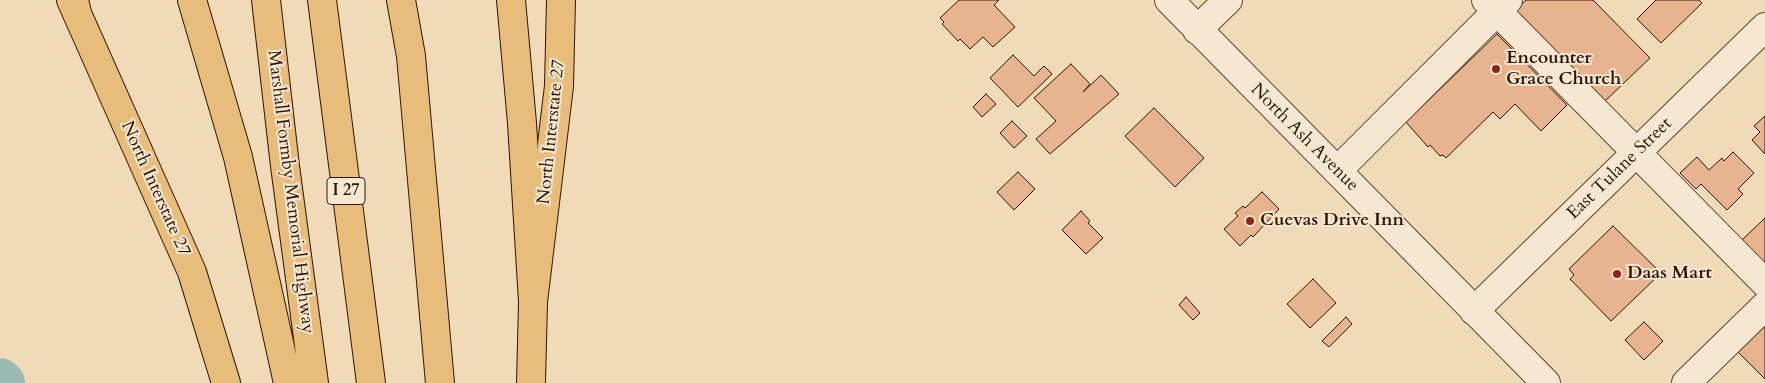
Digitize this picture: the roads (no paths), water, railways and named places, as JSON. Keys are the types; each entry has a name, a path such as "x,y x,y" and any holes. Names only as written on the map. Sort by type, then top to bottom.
{"main road":[{"path":"192,0 238,157 288,383"},
{"name":"Marshall Formby Memorial Highway","path":"266,0 285,166 314,383"},
{"name":"I 27","path":"322,0 371,383"},
{"path":"401,0 410,56 440,383"},
{"path":"511,0 533,302"},
{"name":"North Interstate 27","path":"531,383 533,302 559,86 561,0"},
{"name":"North Interstate 27","path":"74,4 192,272 226,383"}],"street":[{"name":"North Ash Avenue","path":"1169,0 1546,383"},
{"path":"1197,30 1228,0"},
{"path":"1337,171 1497,4 1637,152 1765,283"},
{"name":"East Tulane Street","path":"1474,311 1765,27"},
{"path":"1686,383 1765,306"}],"waterway":[{"path":"0,380 3,383"}],"place":[{"name":"Encounter Grace Church","path":"1496,69"},
{"name":"Cuevas Drive Inn","path":"1250,221"},
{"name":"Daas Mart","path":"1617,274"}]}
